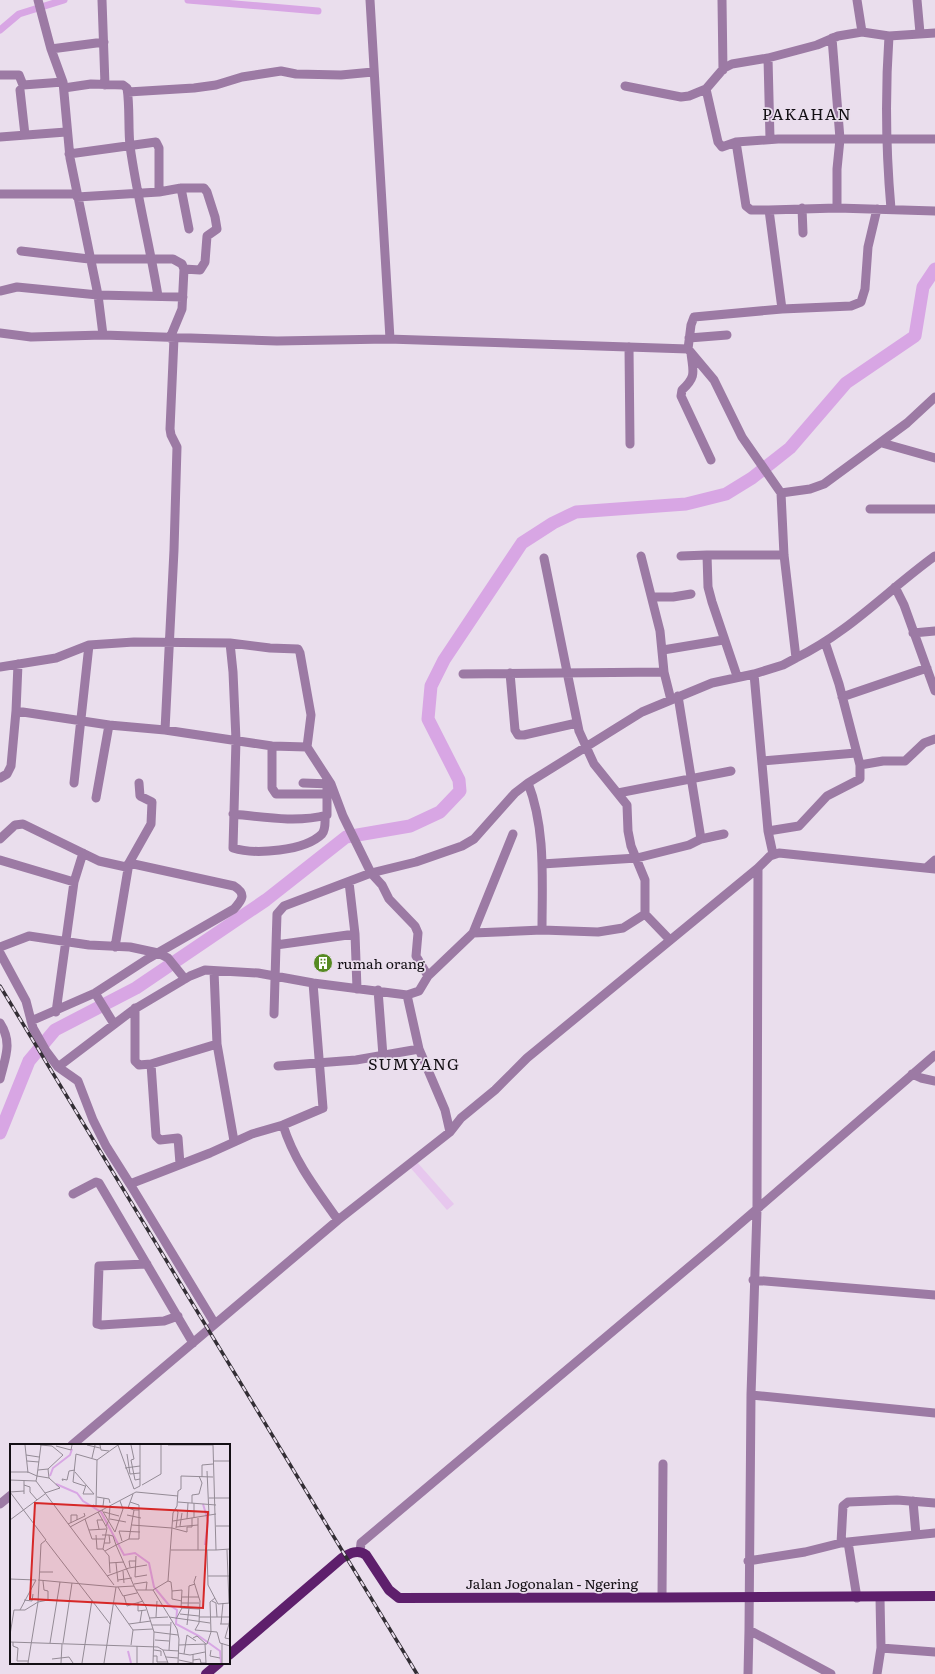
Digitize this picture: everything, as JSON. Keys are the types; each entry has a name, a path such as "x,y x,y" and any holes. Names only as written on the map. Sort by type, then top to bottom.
{"main road":[{"name":"Jalan Jogonalan - Ngering","path":"360,1552 366,1555 389,1590 399,1598 880,1598 935,1596"},
{"path":"230,1654 342,1558 351,1553 360,1552"},
{"path":"206,1674 218,1664"}],"street":[{"path":"38,0 51,48 64,85 66,132 69,154 89,259 98,295 103,335"},
{"path":"102,0 105,85"},
{"path":"370,0 373,72 390,339"},
{"path":"722,0 723,70"},
{"path":"857,0 862,32"},
{"path":"917,0 920,33"},
{"path":"625,86 680,97 689,96 706,89 723,70 732,64 768,58 817,45 832,38 862,32 889,36 935,33"},
{"path":"889,36 886,85 891,210"},
{"path":"832,38 840,139 837,169 837,208"},
{"path":"51,48 104,42"},
{"path":"768,58 770,139"},
{"path":"128,92 194,88 216,85 250,75 281,71 300,74 341,75 373,72"},
{"path":"0,75 20,75 23,84 123,85 127,88 130,145 143,223 152,259 158,296"},
{"path":"706,89 719,144 724,147 736,142 770,139 935,139"},
{"path":"20,90 24,135"},
{"path":"0,136 66,132"},
{"path":"69,154 150,141 158,144 159,192"},
{"path":"736,142 746,206 751,210 837,208 935,211"},
{"path":"181,188 188,229"},
{"path":"0,194 77,196 138,195 181,188 204,188 208,192 217,229 207,236 204,264 200,270 184,269"},
{"path":"802,208 803,233"},
{"path":"711,460 681,396 682,390 690,382 694,375 689,351 692,318 695,316 782,309 851,306 861,302 865,289 868,247 877,209"},
{"path":"769,210 782,309"},
{"path":"21,251 89,259 178,260 184,269 182,309 172,338 170,429 171,435 177,447 174,550 165,730"},
{"path":"0,291 17,287 98,295 183,297"},
{"path":"0,333 31,337 103,335 277,341 390,339 629,347 689,351 714,380 726,407 753,455 781,493 784,554 796,658"},
{"path":"689,338 727,335"},
{"path":"629,347 630,444"},
{"path":"781,493 810,489 824,484 907,423 935,397"},
{"path":"882,442 935,458"},
{"path":"870,509 935,509"},
{"path":"681,556 784,554"},
{"path":"707,555 708,587 723,640 737,676"},
{"path":"641,556 652,596 663,650 664,672 674,698 692,778 701,839"},
{"path":"274,1014 277,914 284,906 349,882 368,870 416,862 462,846 474,839 514,793 585,746 642,712 674,698 712,683 737,676 754,674 784,665 825,642 935,556"},
{"path":"544,558 577,723 585,746 594,764 627,805 628,831 636,858 646,880 645,914 670,940"},
{"path":"895,586 904,605 935,692"},
{"path":"652,596 673,597 691,594"},
{"path":"913,633 935,631"},
{"path":"663,650 723,640"},
{"path":"0,666 56,658 89,645 169,641 230,643 299,651 310,715 307,747 331,784 343,816 368,870 382,885 389,899 415,926 418,932 416,956 428,976"},
{"path":"768,831 799,826 827,796 859,781 861,775 860,765 842,697 825,642"},
{"path":"230,643 233,672 236,740 233,814 234,848 261,852 291,847 311,841 322,833 325,826 325,816 327,814 326,794 328,786 331,784"},
{"path":"74,783 89,645"},
{"path":"0,778 7,774 12,766 18,664"},
{"path":"842,697 926,668"},
{"path":"463,674 664,672"},
{"path":"510,673 515,730 518,735 577,723"},
{"path":"754,674 768,831 773,854"},
{"path":"16,711 109,725 165,730 272,746 307,747"},
{"path":"96,798 109,725"},
{"path":"860,765 883,761 905,761 924,743 935,739"},
{"path":"272,746 272,788 276,794 326,794"},
{"path":"762,760 856,753"},
{"path":"618,793 731,771"},
{"path":"0,839 15,825 23,824 99,861 126,867 151,824 152,802 140,796 139,783"},
{"path":"528,783 538,816 542,864 542,930"},
{"path":"303,784 331,784"},
{"path":"233,814 270,818 325,816"},
{"path":"58,1067 113,1023 135,1008 185,979 205,970 258,973 313,983 357,989 378,990 408,995 419,991 428,976 473,933 513,834"},
{"path":"542,864 636,858 689,845 701,839 724,834"},
{"path":"56,1012 74,882 83,853"},
{"path":"73,1444 338,1220 450,1132 459,1121 495,1090 527,1058 758,868 773,854 782,853 930,869 935,860"},
{"path":"0,860 74,882"},
{"path":"115,946 129,863"},
{"path":"32,1025 56,1012 96,994 158,953 234,909 241,902 243,895 240,890 234,886 129,863"},
{"path":"748,1674 748,1561 753,1280 757,1210 758,868"},
{"path":"349,882 355,934 357,989"},
{"path":"473,933 542,930 598,932 623,928 645,914"},
{"path":"276,945 355,934"},
{"path":"0,947 30,936 65,942 115,946 158,953 168,958 185,979"},
{"path":"0,953 26,1001 32,1025 46,1051 58,1067 78,1081 93,1120 106,1146 215,1324"},
{"path":"214,971 217,1044 234,1141"},
{"path":"130,1184 234,1141 284,1125 323,1108 313,983"},
{"path":"378,990 383,1056"},
{"path":"96,994 113,1023"},
{"path":"408,995 419,1050 445,1110 450,1132"},
{"path":"135,1008 135,1061 139,1065 151,1064 217,1044"},
{"path":"0,1023 8,1038 8,1047 0,1079"},
{"path":"278,1066 319,1064 419,1050"},
{"path":"360,1552 361,1543 757,1210 935,1055"},
{"path":"151,1064 156,1136 160,1140 178,1138 180,1164"},
{"path":"912,1074 921,1078 935,1081"},
{"path":"284,1125 290,1145 302,1170 338,1220"},
{"path":"73,1194 96,1182 99,1183 178,1316 192,1343"},
{"path":"147,1264 99,1266 97,1324 164,1321 178,1316"},
{"path":"753,1280 935,1295"},
{"path":"751,1396 935,1413"},
{"path":"662,1597 663,1464"},
{"path":"0,1504 10,1496"},
{"path":"857,1598 844,1542 843,1506 848,1502 935,1503"},
{"path":"913,1502 916,1535"},
{"path":"748,1561 806,1552 844,1542 935,1533"},
{"path":"877,1674 881,1648 880,1598"},
{"path":"749,1630 831,1674"},
{"path":"881,1648 935,1652"}],"shaded area":[{"path":"416,1161 454,1204 447,1210 409,1166"}],"waterway":[{"path":"0,30 19,14 64,0"},
{"path":"188,0 318,11"},
{"path":"0,1133 29,1061 55,1030 136,988 266,900 346,837 410,826 440,812 460,791 459,780 428,719 431,686 444,660 522,543 553,523 576,512 686,504 726,494 752,478 790,448 846,383 915,336 923,287 935,269"}],"railway":[{"path":"0,986 417,1674"}],"place":[{"name":"rumah orang","path":"323,963"}],"district":[{"name":"PAKAHAN","path":"807,113"},
{"name":"SUMYANG","path":"414,1063"}]}
